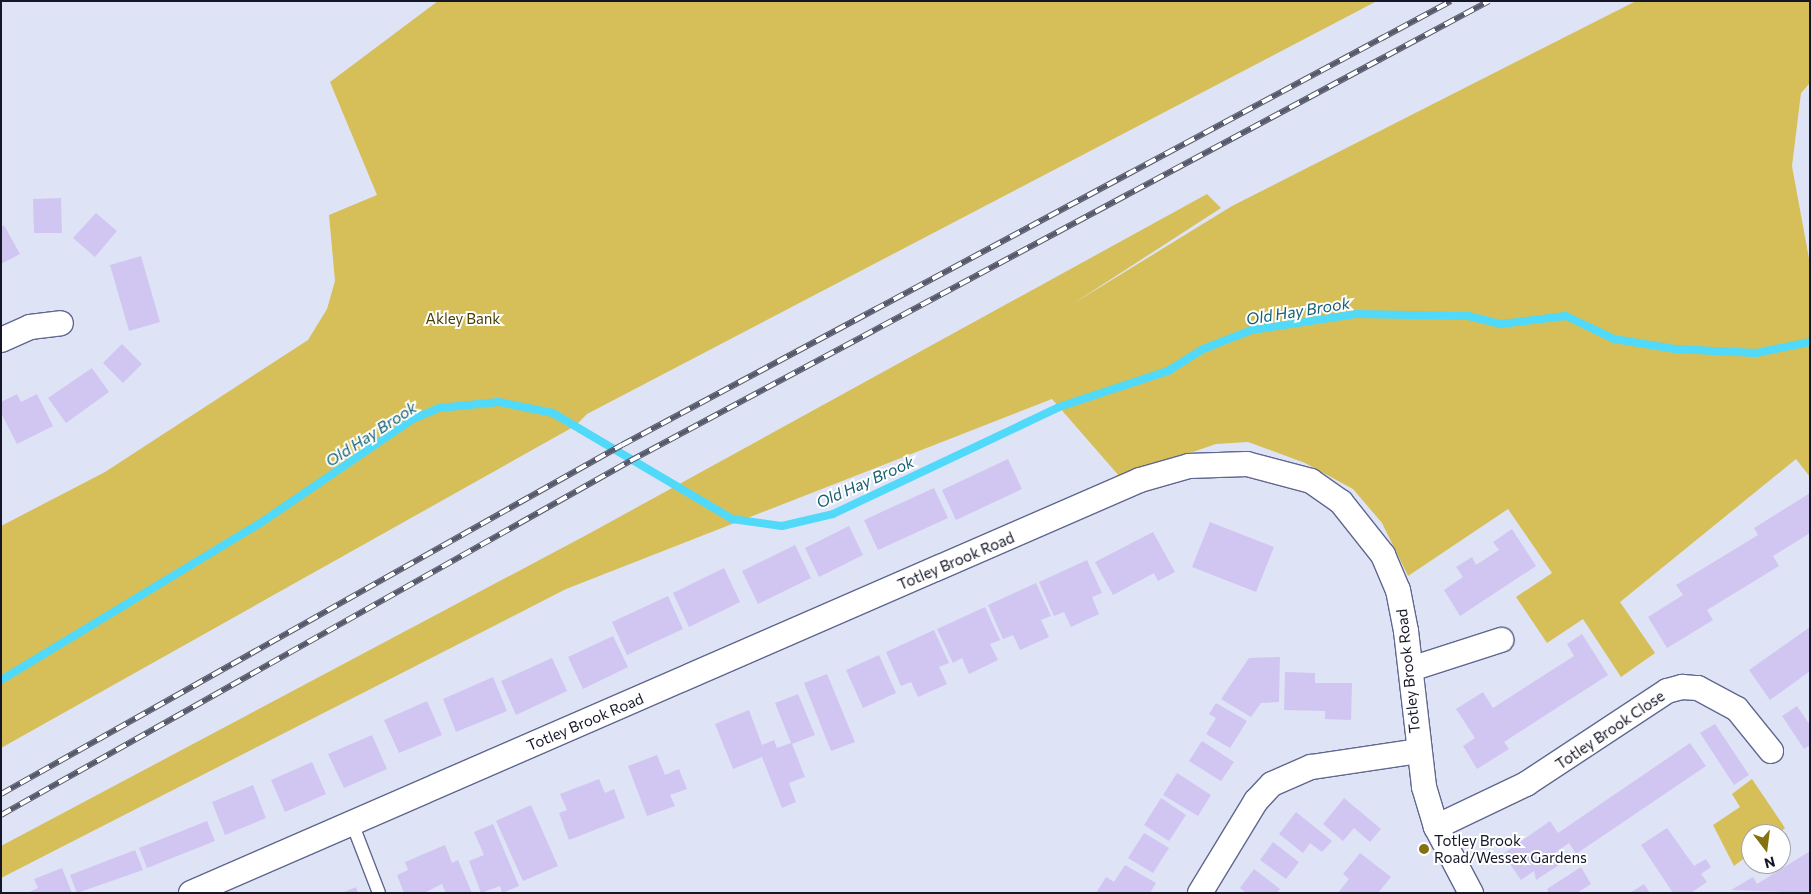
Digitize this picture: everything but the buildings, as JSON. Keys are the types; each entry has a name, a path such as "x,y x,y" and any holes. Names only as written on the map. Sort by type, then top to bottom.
{"street":[{"path":"1,340 36,325 61,323"},
{"name":"Totley Brook Road","path":"191,893 1140,480 1189,466 1247,464 1281,471 1311,481 1341,502 1383,555 1394,581 1411,669 1418,751 1436,827 1470,893"},
{"path":"1411,669 1501,640"},
{"name":"Totley Brook Close","path":"1436,827 1526,784 1667,691 1682,687 1698,688 1738,709 1771,751"},
{"path":"1200,893 1256,801 1272,784 1311,766 1418,751"}],"lane":[{"path":"352,823 379,893"}],"green space":[{"name":"Akley Bank","path":"438,1 1377,1 587,414 575,426 1,748 1,526 105,472 308,340 327,309 335,281 329,215 377,195 330,82"},
{"path":"1636,1 1810,1 1810,83 1801,93 1792,166 1810,264 1810,477 1796,459 1620,602 1655,653 1621,677 1583,619 1547,643 1516,597 1552,573 1508,509 1408,576 1382,523 1353,489 1305,463 1248,442 1216,444 1120,477 1052,399 566,589 1,878 1,846 592,532 1207,194 1221,208 1071,305 1232,206"},
{"path":"1752,779 1782,824 1741,824 1741,861 1734,866 1713,825 1740,807 1732,794"}],"waterway":[{"name":"Old Hay Brook","path":"1,680 259,524 413,419 439,408 499,402 553,413 732,519 782,526 833,514 1059,407 1168,371 1203,349 1252,330 1356,314 1468,316 1501,324 1566,316 1614,339 1675,349 1756,353 1810,342"}],"railway":[{"path":"1,794 622,445 1451,1"},
{"path":"1,815 630,461 1489,1"}],"place":[{"name":"Totley Brook Road/Wessex Gardens","path":"1424,849"}]}
